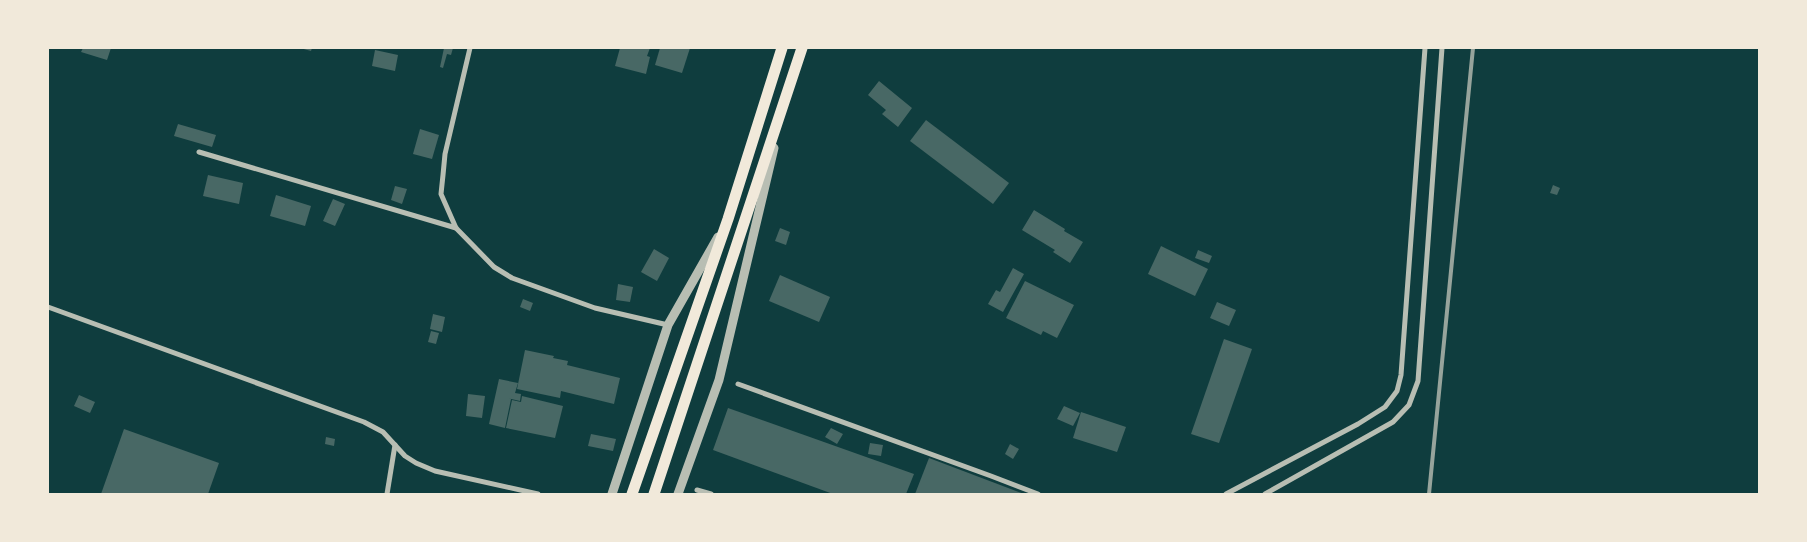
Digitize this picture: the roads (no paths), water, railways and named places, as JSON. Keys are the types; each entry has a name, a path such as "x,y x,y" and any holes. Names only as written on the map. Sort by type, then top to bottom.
{"highway":[{"path":"632,494 728,219 782,48"},
{"path":"654,494 802,48"}],"street":[{"path":"470,48 445,154 441,194 456,228 494,267 512,278 596,308 668,325"},
{"path":"1226,494 1358,424 1385,407 1397,391 1401,375 1425,48"},
{"path":"1265,494 1393,422 1409,405 1418,381 1442,48"},
{"path":"678,494 719,380 783,106"},
{"path":"199,152 456,228"},
{"path":"612,494 668,325 728,219"},
{"path":"48,307 364,422 383,432 405,456 435,471 538,494"},
{"path":"738,384 1038,494"},
{"path":"387,494 396,445"},
{"path":"697,490 711,494"}],"railway":[{"path":"1429,494 1473,48"}]}
